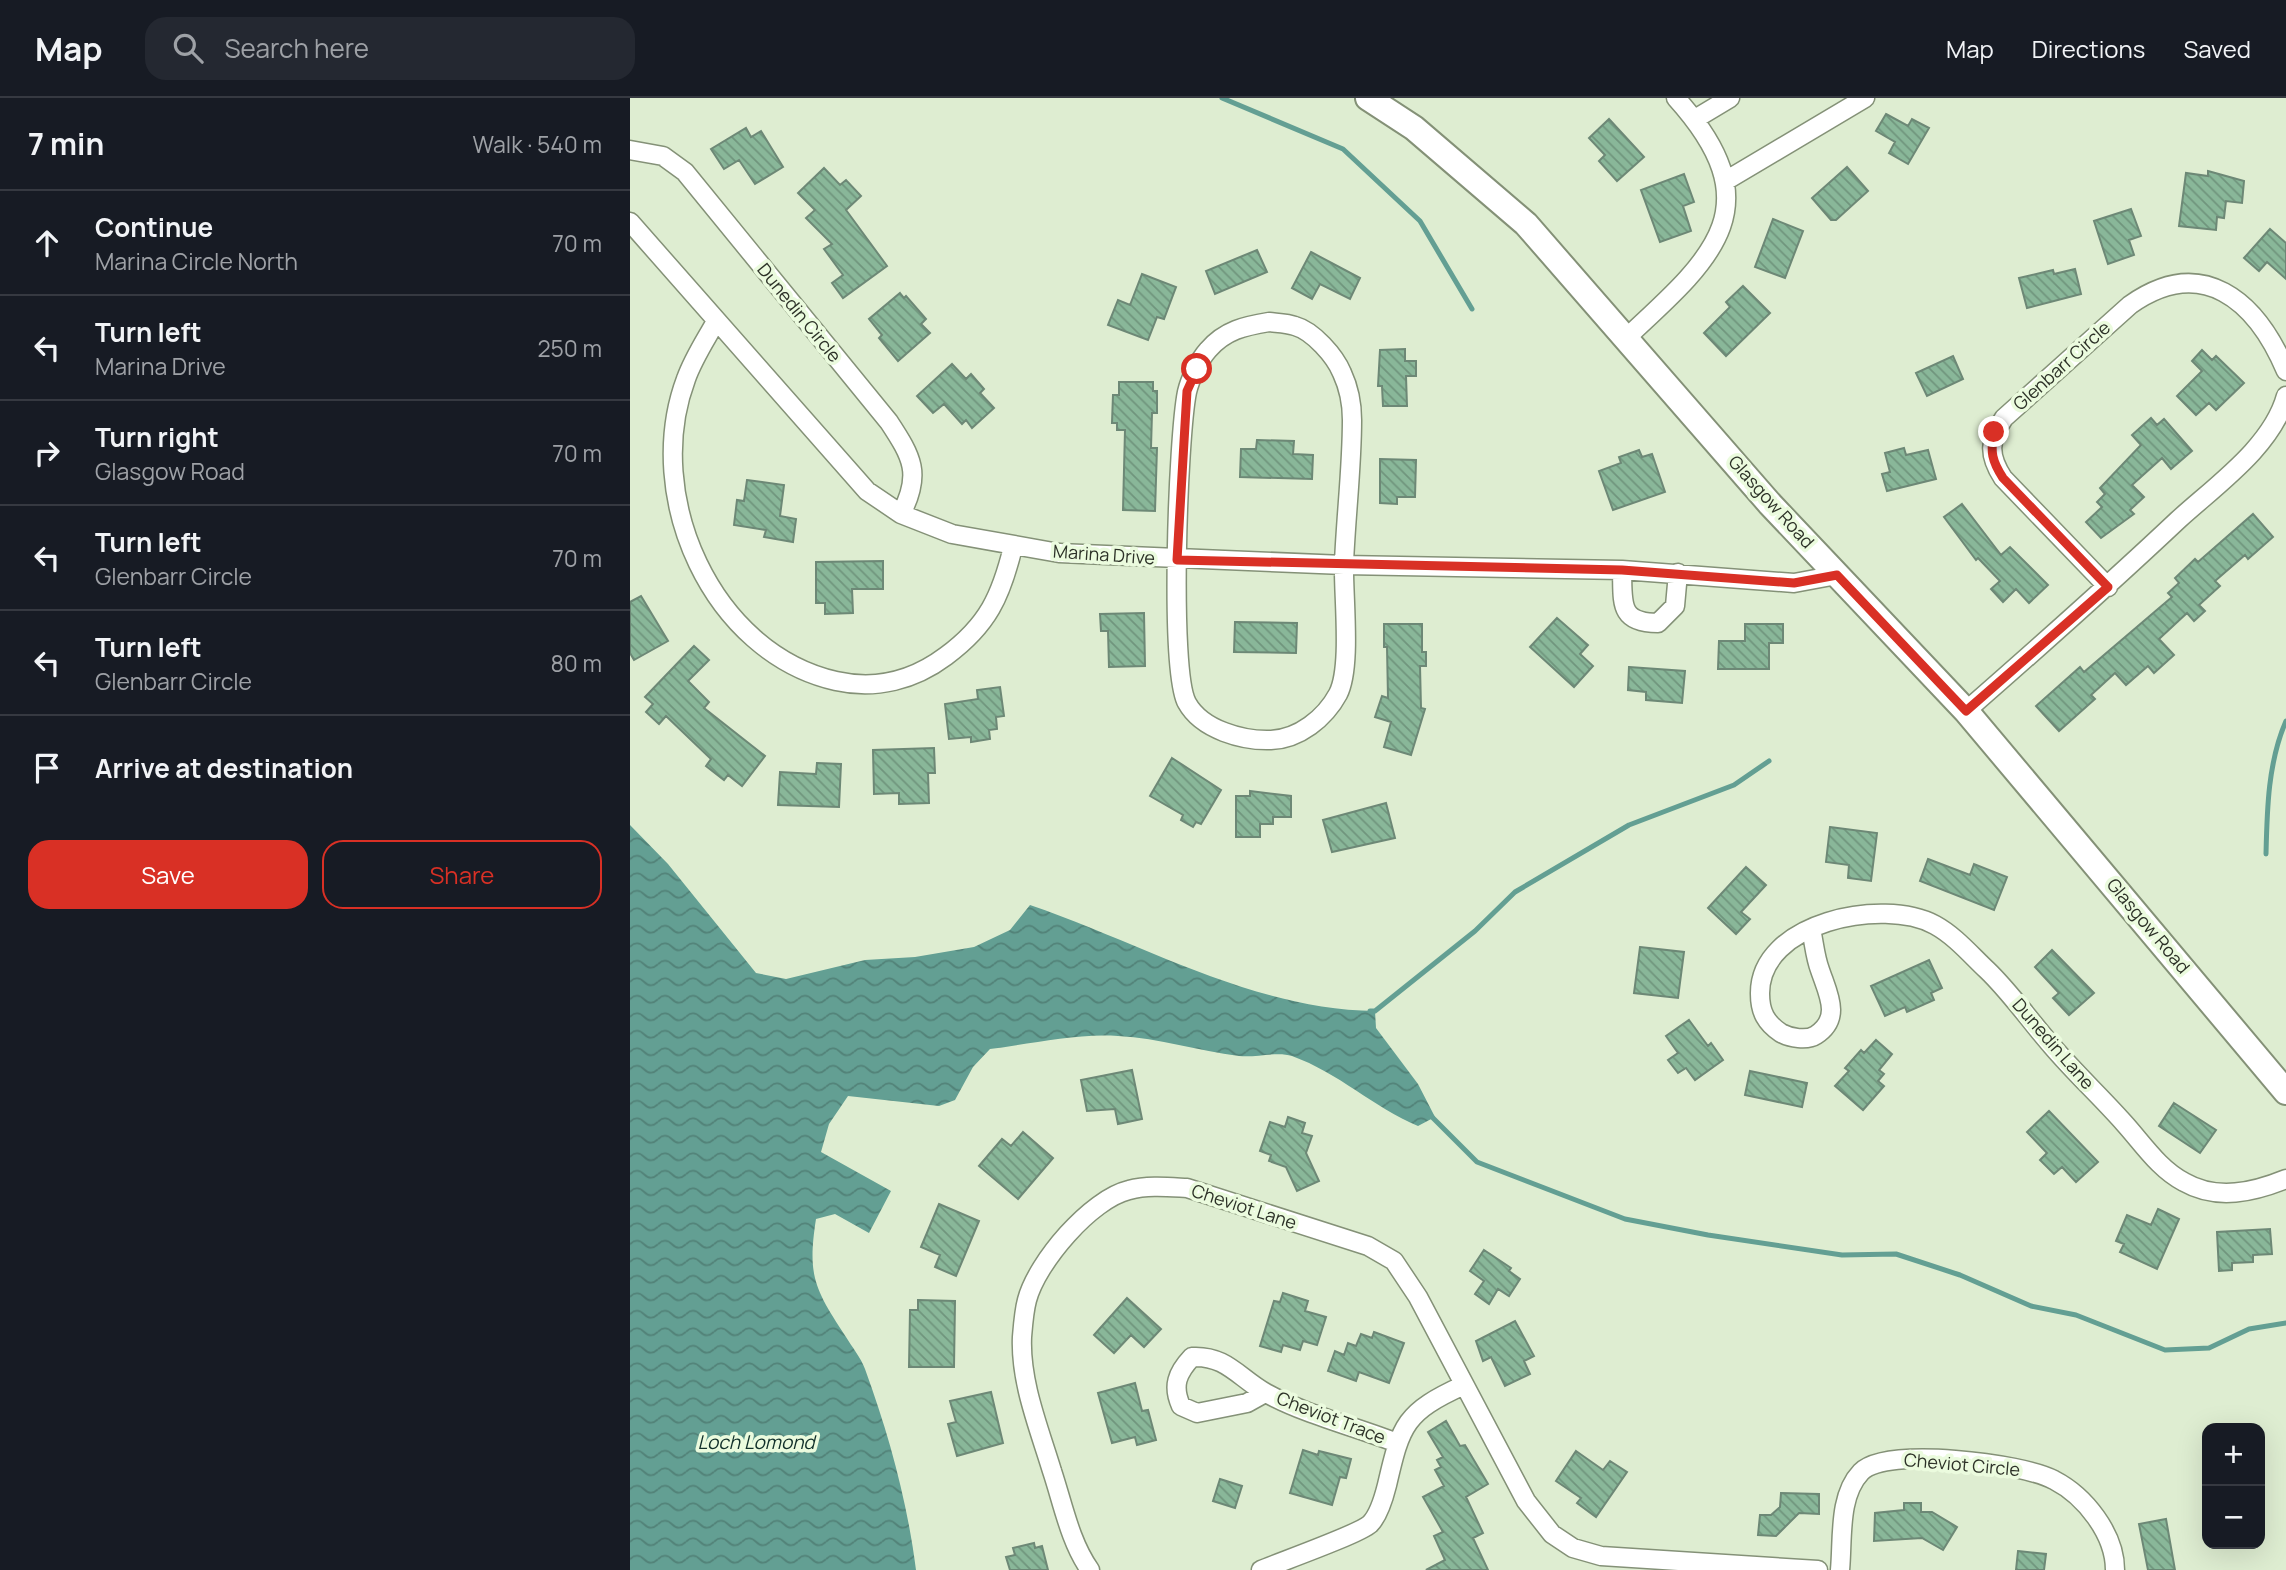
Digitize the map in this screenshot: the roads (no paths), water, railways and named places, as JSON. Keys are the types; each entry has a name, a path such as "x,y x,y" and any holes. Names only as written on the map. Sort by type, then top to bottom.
{"street":[{"name":"Glasgow Road","path":"1368,98 1414,128 1527,224 1625,339 1837,575 1966,711 2286,1092"},
{"path":"1625,339 1673,295 1718,237 1728,207 1727,180 1695,119 1676,98"},
{"path":"1695,119 1730,98"},
{"path":"1727,180 1865,98"},
{"name":"Dunedin Circle","path":"630,150 663,156 685,172 889,422 909,453 914,478 910,497 901,514"},
{"name":"Marina Drive","path":"630,222 715,323 867,491 901,514 952,534 1013,547 1071,554 1177,560 1678,572 1794,583 1837,575"},
{"name":"Glenbarr Circle","path":"2108,587 2003,478 1993,463 1990,448 1994,432 2004,418 2130,305 2150,291 2182,282 2214,286 2237,303 2274,345 2286,371"},
{"path":"1269,322 1297,326 1313,337 1335,361 1350,395 1352,419 1344,565 1344,664 1339,691 1324,715 1302,731 1273,740 1244,739 1227,733 1198,716 1187,704 1179,670 1177,560 1187,391 1207,350 1239,326 1269,322"},
{"path":"715,323 685,380 677,414 673,452 676,491 686,530 721,603 748,635 779,660 811,675 874,685 904,679 933,666 957,648 994,606 1004,587 1013,547"},
{"path":"1966,711 2108,587 2248,454 2282,409 2286,396"},
{"path":"1622,570 1626,612 1633,620 1645,623 1658,623 1675,606 1678,572"},
{"name":"Dunedin Lane","path":"1811,929 1832,1012 1827,1028 1812,1038 1789,1037 1772,1027 1760,1010 1763,968 1801,932 1840,919 1875,913 1908,915 1933,924 1954,938 1990,974 2163,1167 2185,1183 2209,1191 2255,1191 2286,1180"},
{"name":"Cheviot Lane","path":"1090,1570 1081,1558 1070,1526 1026,1380 1022,1339 1027,1299 1044,1263 1070,1231 1099,1207 1127,1190 1158,1186 1187,1188 1368,1246 1394,1261 1418,1297 1526,1501 1552,1534 1573,1548 1601,1556 1704,1567 1818,1570"},
{"name":"Cheviot Trace","path":"1265,1392 1247,1403 1197,1413 1181,1406 1175,1392 1176,1379 1192,1357 1209,1356 1226,1363 1265,1392 1397,1443"},
{"path":"1261,1570 1369,1524 1383,1501 1397,1443 1406,1425 1426,1403 1464,1385"},
{"name":"Cheviot Circle","path":"1840,1570 1846,1502 1860,1473 1880,1462 1919,1459 2007,1466 2055,1480 2083,1502 2105,1531 2115,1570"}],"water":[{"name":"Loch Lomond","path":"630,825 668,864 756,973 786,979 865,960 915,957 974,947 1010,930 1030,905 1242,987 1285,999 1375,1011 1376,1028 1418,1084 1435,1117 1418,1126 1325,1071 1292,1056 1239,1056 1149,1039 1102,1035 990,1049 973,1067 955,1100 939,1106 848,1096 829,1124 821,1152 891,1191 869,1233 835,1214 816,1219 813,1269 821,1294 861,1361 874,1394 902,1493 916,1570 630,1570"}],"waterway":[{"path":"1222,98 1343,149 1420,221 1472,309"},
{"path":"2266,854 2272,769 2286,721"},
{"path":"1370,1011 1375,1011 1475,931 1515,892 1629,825 1734,785 1769,761"},
{"path":"1428,1113 1477,1162 1625,1219 1708,1235 1842,1255 1896,1254 1960,1275 2031,1306 2076,1315 2165,1350 2209,1348 2249,1329 2286,1323"}]}
